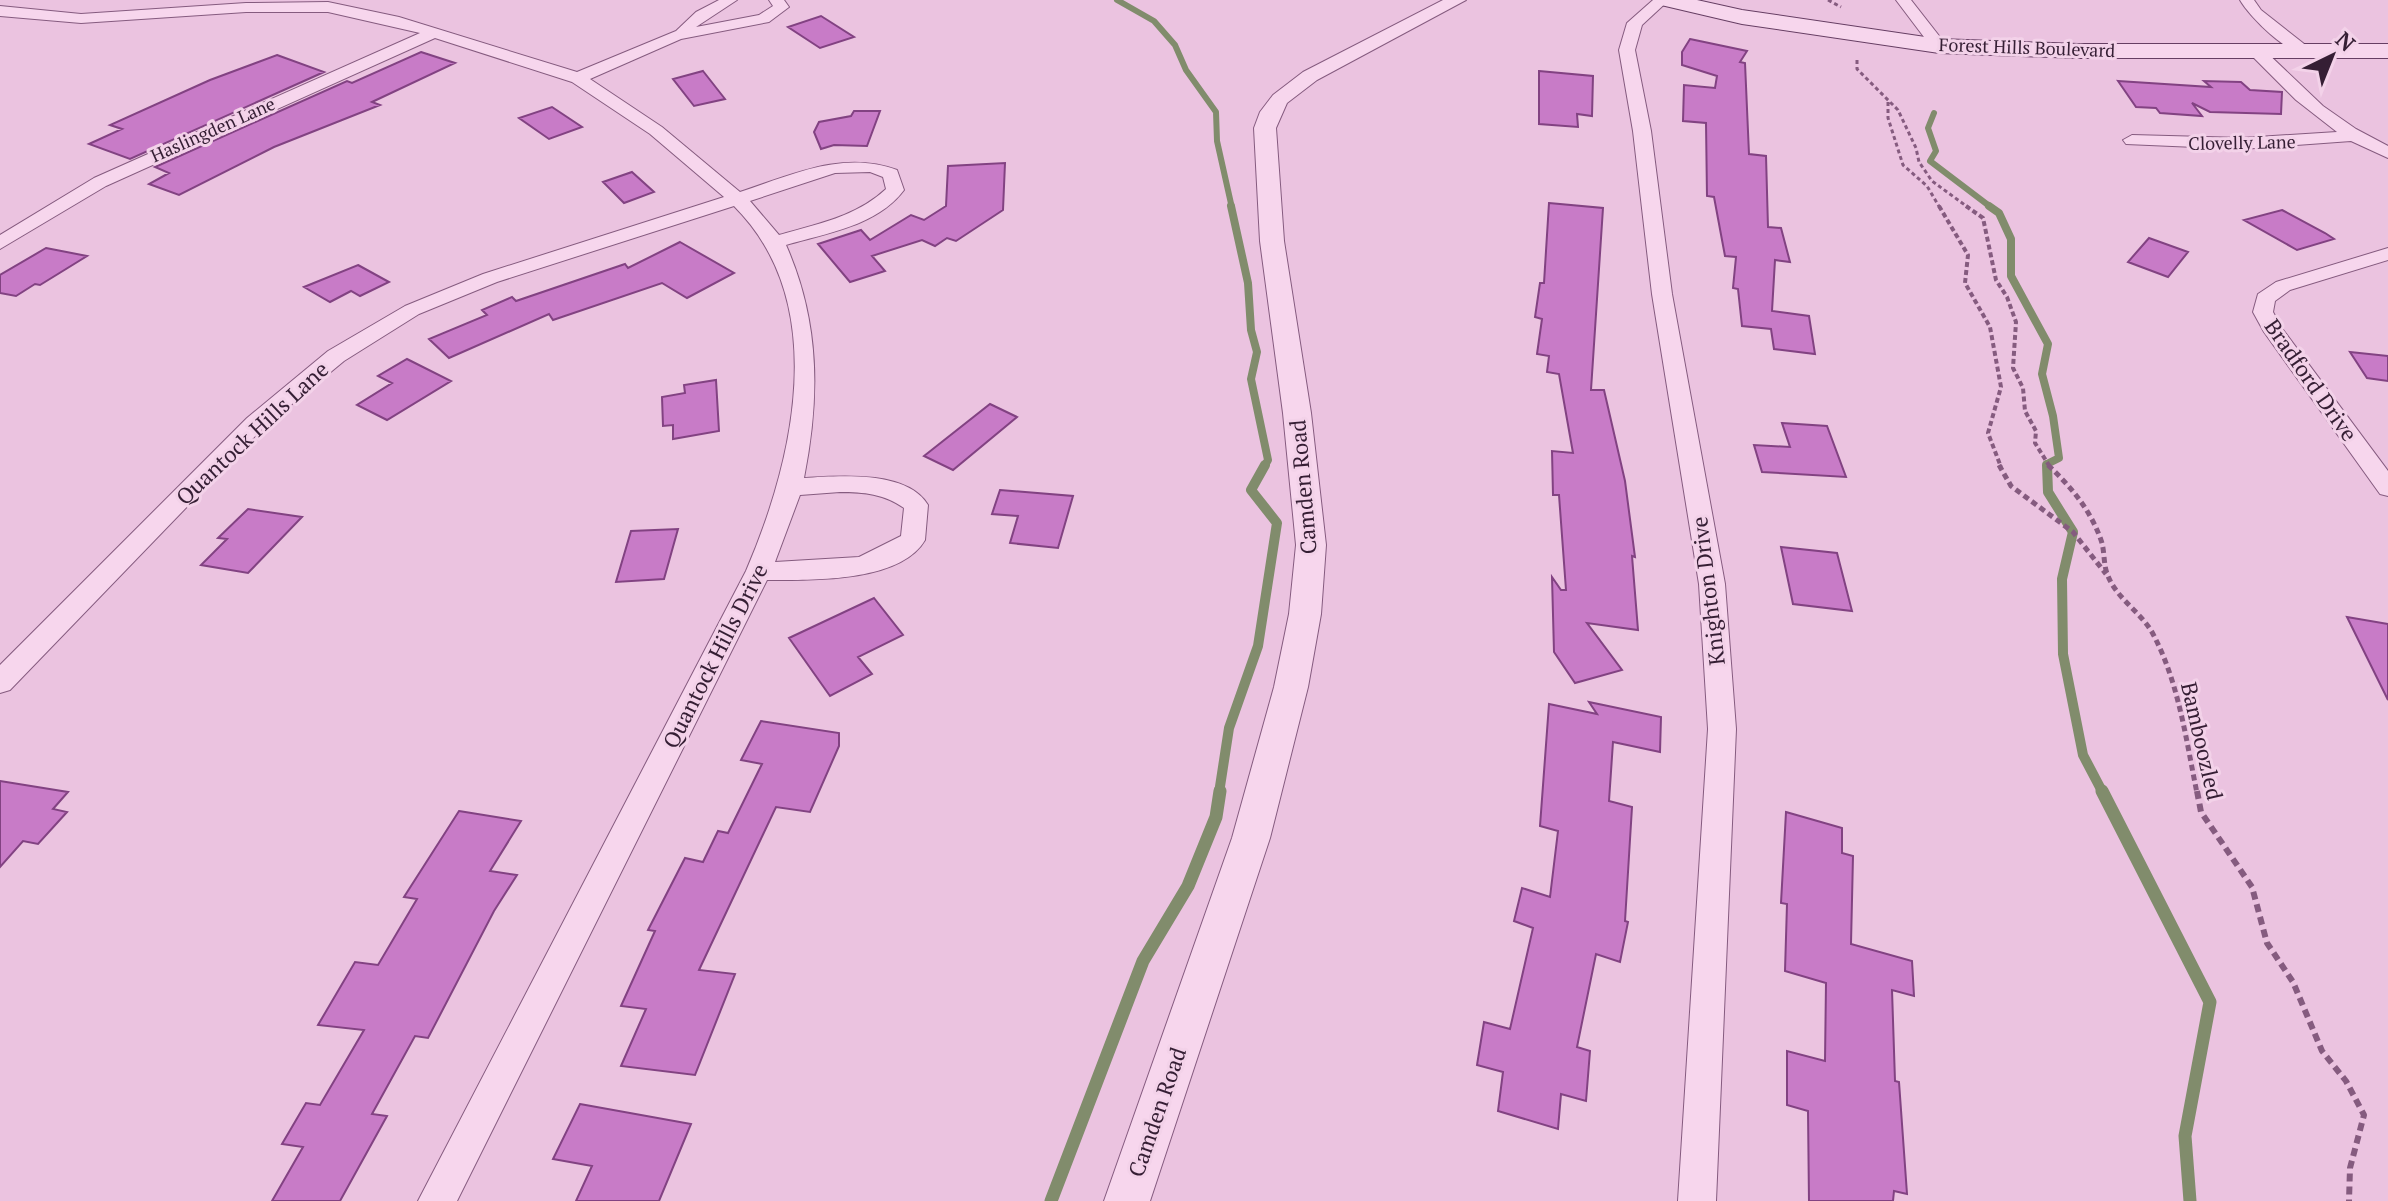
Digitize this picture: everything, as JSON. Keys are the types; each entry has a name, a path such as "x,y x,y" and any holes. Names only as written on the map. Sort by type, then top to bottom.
{"main road":[{"name":"Forest Hills Boulevard","path":"1669,0 1844,34 1939,46 1999,50 2388,51"}],"street":[{"path":"677,35 701,15 730,0"},
{"path":"578,78 677,35 764,19 781,7 776,0"},
{"name":"Camden Road","path":"1127,1201 1251,838 1291,687 1305,614 1311,545 1297,413 1272,241 1265,128 1270,112 1280,99 1310,76 1457,0"},
{"name":"Knighton Drive","path":"1662,0 1635,23 1627,50 1642,131 1662,294 1712,584 1722,729 1697,1201"},
{"path":"1903,0 1939,46"},
{"path":"2247,0 2255,13 2302,50"},
{"name":"Quantock Hills Drive","path":"0,11 90,17 206,6 291,3 333,8 433,33 578,78 685,154 737,198 776,242 798,297 808,379 802,433 790,487 762,571 736,613 437,1201"},
{"name":"Haslingden Lane","path":"0,243 100,182 433,33"},
{"path":"2256,51 2300,97 2351,136 2388,153"},
{"name":"Clovelly Lane","path":"2132,140 2207,145 2281,143 2351,136"},
{"name":"Quantock Hills Lane","path":"0,682 255,423 336,356 412,310 490,278 833,168 872,167 891,174 895,190 869,211 776,242"},
{"name":"Bradford Drive","path":"2388,254 2283,286 2265,298 2263,312 2271,328 2388,488"},
{"path":"762,571 860,569 891,557 913,540 916,505 903,493 882,485 790,487"}],"path":[{"name":"Bamboozled","path":"1857,60 1857,69 1898,110 1916,148 1919,162 1932,181 1983,218 1996,280 2007,297 2016,322 2013,368 2023,388 2025,411 2036,431 2035,443 2047,464 2074,490 2085,507 2101,541 2108,577 2131,610 2152,631 2177,695 2201,812 2252,887 2267,943 2293,982 2322,1051 2346,1081 2364,1115 2350,1168 2349,1201"},
{"path":"1888,101 1888,118 1903,165 1927,186 1968,255 1965,283 1990,327 2001,387 1988,433 1997,461 2011,486 2073,532 2108,577"}],"building":[{"path":"821,16 854,37 820,48 788,27"},
{"path":"1690,39 1747,51 1740,62 1745,63 1749,154 1766,156 1768,227 1781,228 1790,262 1775,260 1772,311 1809,316 1815,354 1774,349 1771,329 1742,326 1738,289 1733,288 1736,257 1725,256 1714,197 1707,196 1706,123 1683,121 1684,85 1715,88 1717,76 1682,65 1682,52"},
{"path":"421,52 455,63 372,102 380,105 274,147 179,195 149,184 169,173 155,167 347,81 352,83"},
{"path":"277,55 324,72 130,159 89,144 122,129 110,125 210,80"},
{"path":"703,71 725,99 694,106 673,79"},
{"path":"1539,71 1593,76 1592,116 1577,114 1578,127 1539,124"},
{"path":"2118,81 2211,87 2204,81 2241,82 2250,90 2282,92 2281,114 2210,112 2192,103 2202,116 2160,113 2156,108 2136,107"},
{"path":"552,107 582,127 549,139 519,118"},
{"path":"854,111 880,111 867,146 834,145 821,149 814,132 819,122 851,116"},
{"path":"1005,163 1003,210 956,241 947,238 935,246 922,240 872,256 885,271 850,282 818,244 861,230 870,240 911,215 924,220 946,206 948,166"},
{"path":"632,172 654,192 624,203 603,182"},
{"path":"1549,203 1603,208 1591,390 1604,390 1625,481 1635,557 1632,556 1638,630 1587,623 1622,670 1575,683 1554,652 1552,577 1561,590 1566,590 1559,495 1553,495 1552,451 1573,453 1559,374 1547,372 1549,356 1537,354 1542,319 1535,317 1540,283 1544,283"},
{"path":"2282,210 2334,239 2297,250 2244,220"},
{"path":"2149,238 2188,252 2168,277 2128,262"},
{"path":"680,242 734,273 687,298 662,283 553,320 549,314 449,358 429,339 487,315 482,310 512,297 516,301 625,264 628,268"},
{"path":"46,248 87,256 16,296 0,293 0,275"},
{"path":"358,265 389,282 360,296 351,291 330,302 304,287"},
{"path":"2350,352 2388,356 2388,381 2367,378"},
{"path":"407,359 451,381 387,420 357,405 392,383 378,376"},
{"path":"716,380 719,431 673,439 673,425 663,426 662,397 685,393 684,385"},
{"path":"990,404 1017,417 953,470 924,456"},
{"path":"1782,423 1827,426 1846,477 1762,472 1754,445 1790,447"},
{"path":"1000,490 1073,496 1058,548 1010,543 1018,516 992,514"},
{"path":"248,509 302,517 248,573 201,565 227,539 218,538"},
{"path":"678,529 664,579 616,582 631,531"},
{"path":"1781,547 1837,553 1852,611 1793,604"},
{"path":"874,598 903,635 858,657 872,674 830,696 789,638"},
{"path":"2347,617 2388,624 2388,700"},
{"path":"1589,702 1661,717 1660,752 1613,742 1609,801 1632,807 1625,921 1628,922 1620,962 1596,954 1577,1047 1590,1051 1586,1101 1561,1094 1558,1129 1498,1111 1503,1072 1477,1065 1484,1022 1510,1029 1533,928 1514,921 1522,888 1550,897 1558,831 1540,826 1549,704 1597,714"},
{"path":"761,721 839,733 839,746 810,812 776,807 699,970 735,974 695,1075 621,1066 646,1009 621,1006 655,931 648,930 685,858 703,862 718,831 728,833 762,764 741,760"},
{"path":"0,781 68,792 53,809 67,812 38,844 23,841 0,867"},
{"path":"459,811 521,821 490,871 517,875 494,911 428,1038 415,1036 372,1114 387,1116 340,1201 272,1201 303,1147 282,1144 306,1103 320,1105 364,1030 318,1025 355,962 378,965 417,899 404,897"},
{"path":"1786,812 1842,828 1842,853 1853,856 1851,944 1912,961 1914,996 1892,990 1895,1081 1899,1082 1907,1194 1894,1191 1893,1201 1809,1201 1808,1111 1787,1105 1787,1051 1825,1061 1826,983 1785,971 1787,904 1781,903"},
{"path":"580,1104 691,1124 659,1201 576,1201 592,1166 553,1159"}],"waterway":[{"path":"1117,0 1154,21 1175,45 1186,70 1216,112 1217,141 1232,208"},
{"path":"1934,113 1928,128 1936,151 1930,161 1992,208"},
{"path":"1231,206 1248,283 1251,330 1257,352 1251,379 1268,460 1264,467"},
{"path":"1989,206 1999,213 2011,239 2011,276 2048,344 2042,374 2053,416 2059,458 2047,465"},
{"path":"1219,793 1229,728 1258,646 1277,523 1251,490 1265,465"},
{"path":"2047,465 2048,492 2073,532 2062,579 2063,654 2083,755 2103,793"},
{"path":"1051,1201 1143,961 1188,886 1216,817 1220,791"},
{"path":"2102,791 2210,1002 2185,1136 2190,1201"}]}
